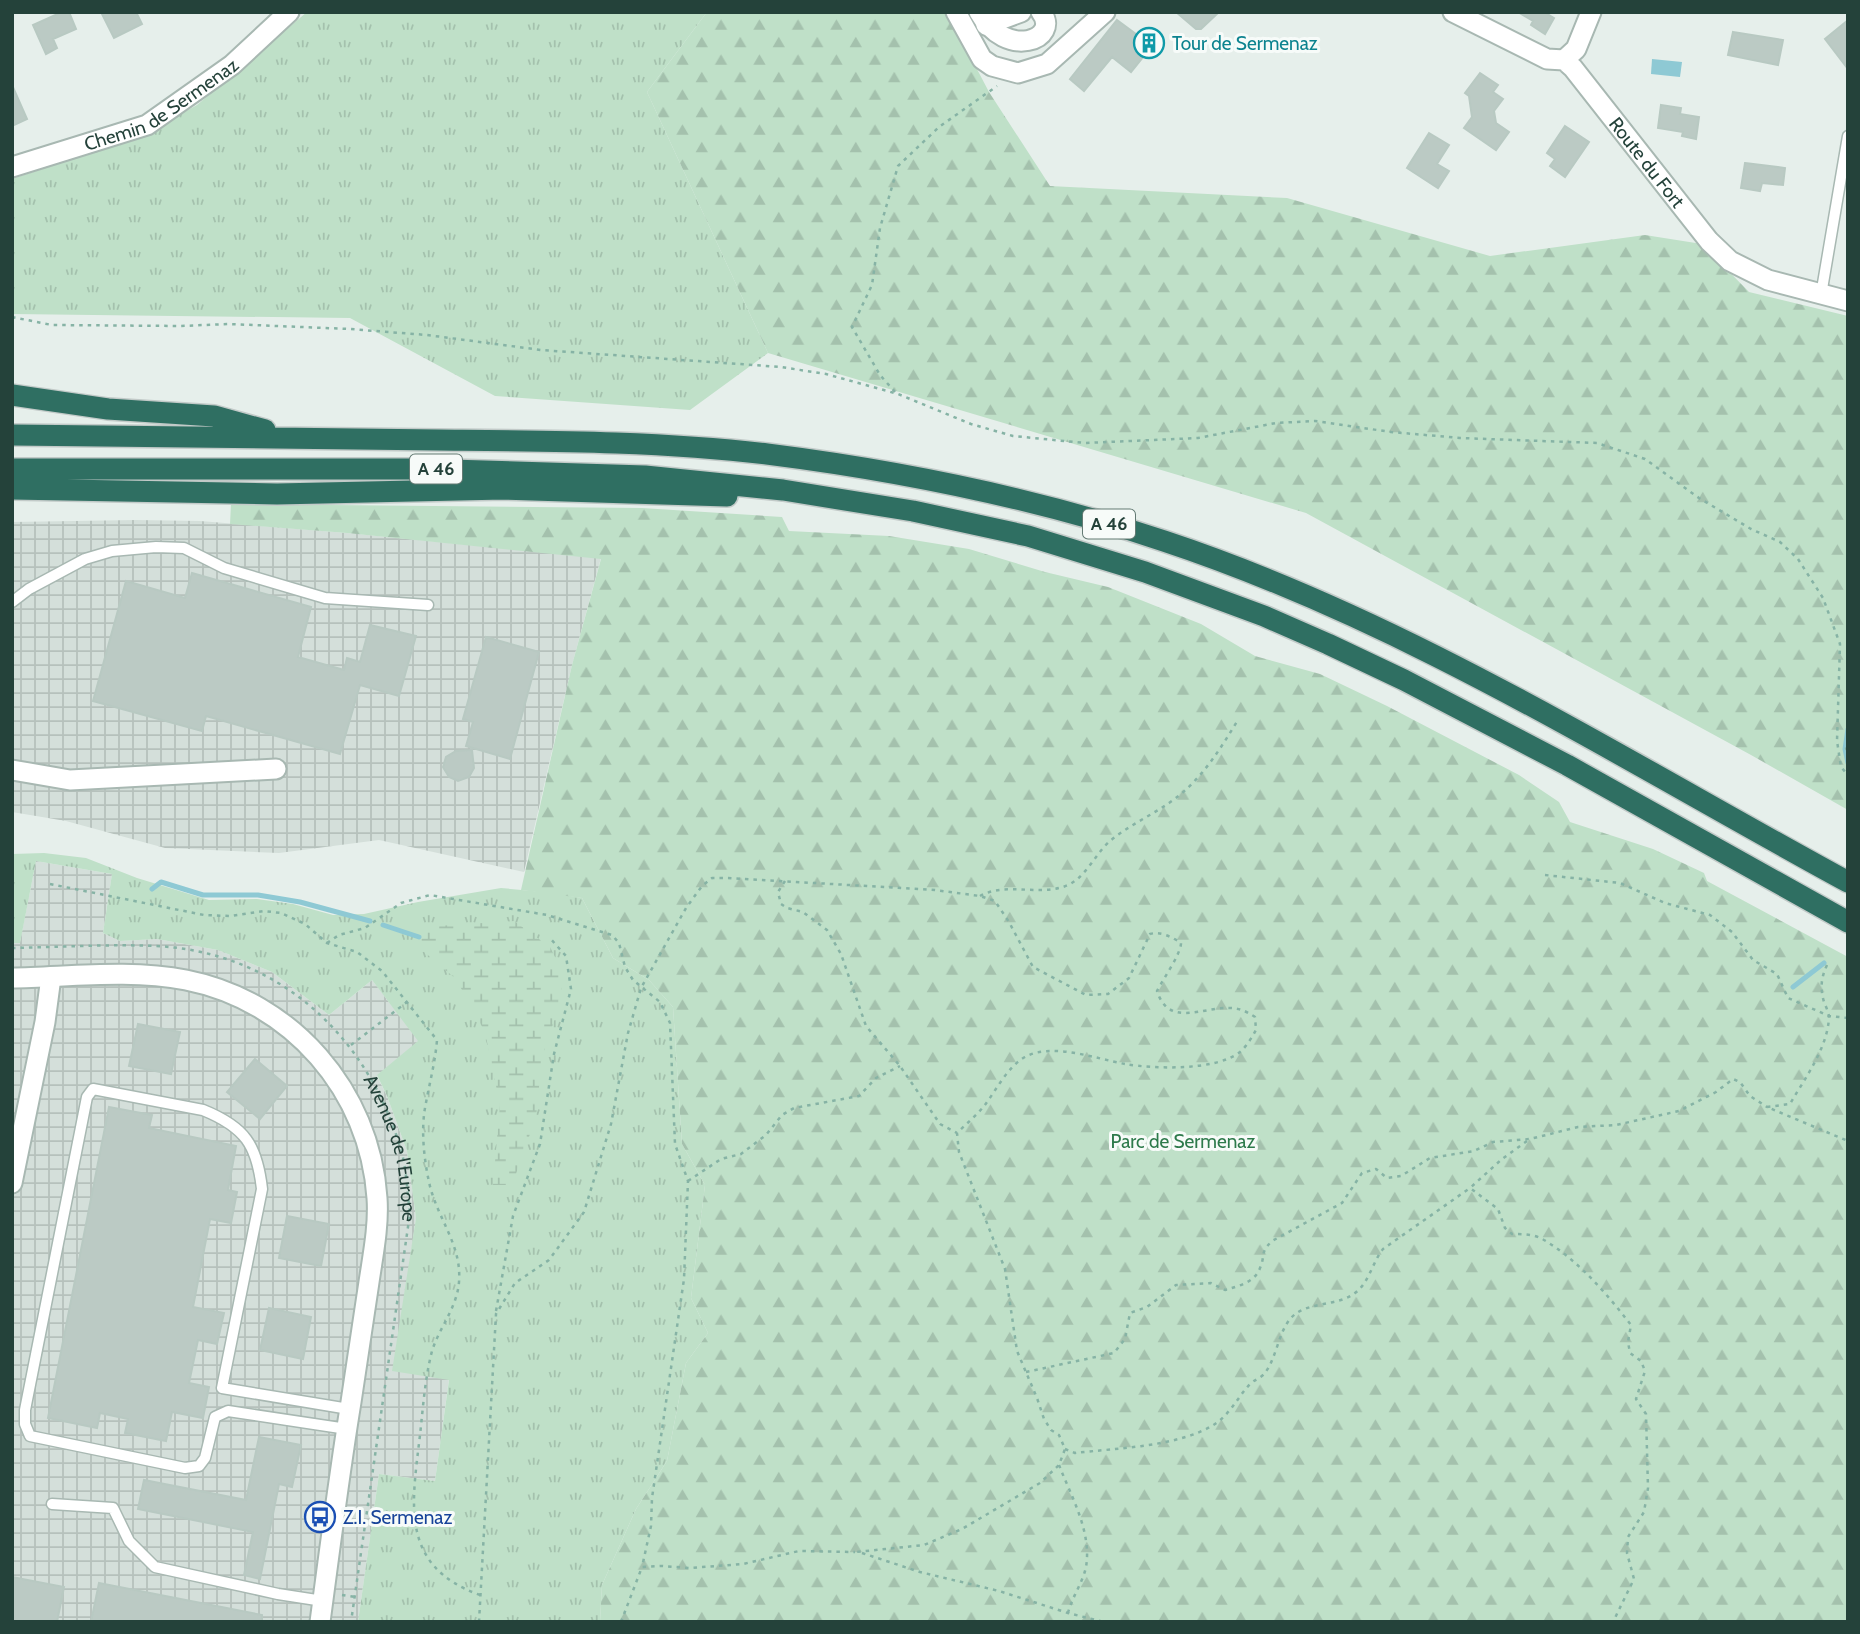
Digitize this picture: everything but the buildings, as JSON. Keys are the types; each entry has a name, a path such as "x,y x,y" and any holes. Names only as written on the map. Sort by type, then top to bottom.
{"highway":[{"path":"12,395 108,409 214,416 294,438"},
{"name":"A 46","path":"12,435 525,441 645,446 765,454 965,486 1097,520 1168,542 1265,580 1398,639 1581,733 1848,882"},
{"name":"A 46","path":"13,484 277,494 505,489 857,502 958,521 1086,552 1264,616 1404,680 1494,727 1848,922"}],"street":[{"name":"Chemin de Sermenaz","path":"12,167 147,125 232,65 289,12"},
{"path":"956,12 982,59 1009,72 1031,71 1047,64 1105,12"},
{"path":"983,19 1021,12"},
{"path":"983,19 998,36 1028,41 1043,32 1045,16 1041,12"},
{"path":"1453,12 1547,59 1564,60 1576,49 1591,12"},
{"name":"Route du Fort","path":"1564,60 1709,241 1730,261 1768,280 1848,301"},
{"path":"12,770 70,780 276,769"},
{"name":"Avenue de l'Europe","path":"12,978 153,976 187,980 220,989 249,1002 286,1025 327,1064 344,1089 372,1158 377,1200 374,1251 320,1622"},
{"path":"12,1183 45,1022 51,977"}],"lane":[{"path":"1821,295 1848,136"},
{"path":"12,602 29,589 85,559 112,551 156,547 184,548 224,568 325,598 428,606"},
{"path":"93,1089 203,1110 228,1122 253,1149 259,1163 262,1189 222,1388 348,1419 228,1411 215,1417 205,1458 199,1466 185,1468 30,1436 25,1424 25,1410 87,1097 93,1089"},
{"path":"52,1504 113,1508 129,1541 155,1567 323,1601"}],"path":[{"path":"898,394 880,375 852,327 872,285 880,228 898,166 939,127 1006,80 1009,72"},
{"path":"12,317 52,324 228,324 350,329 427,335 541,350 733,366 781,367 826,374 898,394 971,424 1013,436 1086,443 1198,438 1276,423 1315,421 1460,438 1597,443 1645,459 1699,498 1780,542 1798,559 1823,597 1840,645 1837,741 1841,767 1848,775"},
{"path":"980,896 992,889 1048,888 1070,884 1091,864 1108,842 1171,802 1199,776 1220,753 1238,720"},
{"path":"1545,875 1620,883 1665,903 1710,915 1732,932 1752,960 1777,974 1787,998 1829,1016 1848,1018"},
{"path":"496,1314 515,1283 549,1260 584,1212 611,1124 628,1033 641,988 686,908 702,886 712,878 893,886 980,896 995,901 1033,967 1086,995 1108,994 1129,978 1150,934 1157,932 1181,943 1181,948 1157,991 1161,1002 1172,1011 1184,1013 1229,1007 1244,1010 1255,1017 1256,1030 1239,1053 1196,1066 1158,1068 1048,1051 1025,1057 1012,1069 984,1106 957,1133"},
{"path":"785,881 778,892 781,904 803,912 827,930 841,954 866,1026 900,1066 940,1124 957,1133"},
{"path":"327,943 339,935 365,928 401,903 430,895 547,915 612,935 619,943 625,967 641,988 660,1002 670,1023 675,1144 688,1181 684,1279 652,1498 652,1526 642,1567 621,1622"},
{"path":"479,1622 496,1314 513,1216 540,1144 554,1054 571,989 566,956 549,937"},
{"name":"Avenue de l'Europe","path":"12,948 158,946 215,956 267,976 303,1000 350,1046 385,1104 402,1152 410,1213 351,1622"},
{"path":"1767,1107 1790,1104 1813,1065 1829,1016 1822,993 1821,978 1827,965"},
{"path":"350,1046 407,1002"},
{"path":"688,1181 720,1159 741,1154 766,1135 782,1115 794,1108 859,1096 876,1078 900,1066"},
{"path":"1026,1371 1052,1368 1114,1353 1125,1339 1130,1313 1147,1307 1176,1285 1212,1283 1225,1290 1243,1285 1255,1277 1261,1267 1263,1250 1272,1241 1342,1203 1362,1173 1377,1169 1387,1178 1401,1176 1430,1158 1474,1151 1493,1142 1530,1139 1578,1127 1616,1125 1679,1111 1716,1092 1733,1079 1740,1082 1750,1096 1767,1107 1848,1141"},
{"path":"642,1567 690,1568 743,1564 799,1551 856,1552 925,1545 962,1529 1040,1483 1059,1465 1065,1449 1059,1435 1051,1430 1044,1419 1017,1351 1005,1269 959,1152 957,1133"},
{"path":"1065,1449 1075,1453 1169,1440 1189,1435 1216,1423 1239,1400 1251,1383 1264,1374 1291,1317 1308,1308 1345,1299 1356,1293 1366,1281 1383,1249 1471,1188 1502,1158 1530,1139"},
{"path":"1471,1188 1498,1209 1505,1228 1512,1234 1527,1234 1543,1239 1567,1257 1610,1298 1631,1325 1628,1342 1630,1353 1641,1361 1645,1370 1636,1399 1646,1414 1648,1488 1644,1511 1628,1537 1627,1553 1634,1579 1613,1622"},
{"path":"1059,1465 1083,1524 1086,1552 1086,1567 1068,1613"},
{"path":"856,1552 920,1572 999,1591 1088,1620 1104,1622"}],"shaded area":[{"path":"200,521 347,533 601,558 572,665 524,872 379,840 279,853 165,848 66,821 12,812 12,522"},
{"path":"36,861 112,874 103,933 120,941 157,939 218,950 272,972 329,1015 372,980 419,1041 377,1076 407,1151 416,1218 406,1287 449,1379 435,1481 379,1474 358,1622 12,1622 12,943 20,942"}],"green space":[{"path":"307,12 707,12 647,92 768,353 690,410 495,396 350,318 12,314 12,179 141,136 197,105"},
{"path":"707,12 947,12 989,92 1050,186 1287,198 1490,256 1645,235 1702,244 1749,292 1848,316 1848,810 1306,513 768,353 647,92"},
{"name":"Parc de Sermenaz","path":"231,504 642,508 782,517 789,531 889,536 969,549 1045,572 1108,587 1201,624 1255,656 1320,674 1387,706 1519,775 1559,802 1570,822 1653,849 1704,873 1707,881 1848,957 1848,1622 600,1622 602,1585 636,1509 667,1461 686,1363 708,1333 691,1298 705,1185 682,1144 673,1007 649,980 613,958 582,898 521,890 572,665 601,559 230,524"},
{"path":"44,853 86,858 137,878 209,900 257,899 293,904 333,915 364,914 501,888 582,898 613,958 649,980 673,1007 682,1144 705,1185 691,1298 708,1333 686,1363 667,1461 636,1509 602,1585 600,1622 358,1622 379,1474 435,1481 449,1380 392,1371 416,1218 407,1151 377,1075 418,1041 372,980 329,1015 272,972 218,950 157,939 120,941 103,933 112,874 36,861 20,943 12,943 12,854"},
{"path":"514,921 550,947 561,969 562,997 542,1057 536,1117 512,1185 493,1185 500,1105 485,1032 456,979 416,945 423,927"}],"water":[{"path":"1652,59 1682,62 1680,77 1651,74"}],"waterway":[{"path":"1848,729 1845,749 1848,763"},
{"path":"152,889 161,882 203,895 258,895 300,902 370,921"},
{"path":"383,925 419,937"},
{"path":"1793,987 1824,963"}],"place":[{"name":"Tour de Sermenaz","path":"1149,43"},
{"name":"Z.I. Sermenaz","path":"320,1517"}]}
